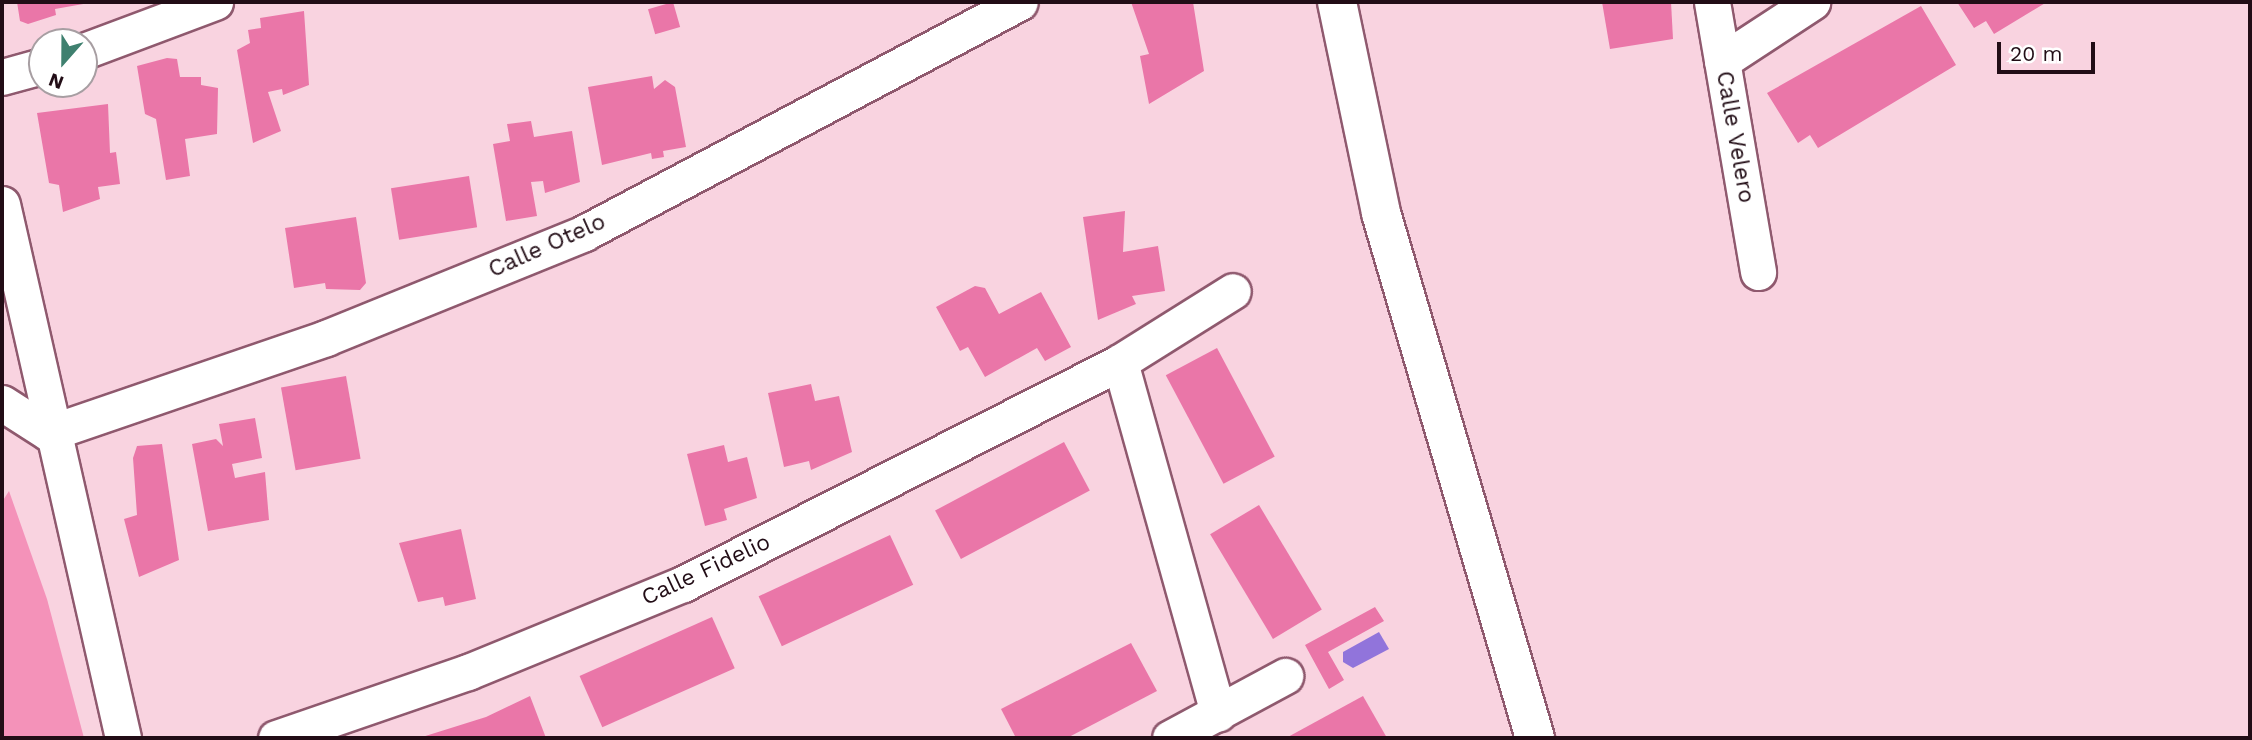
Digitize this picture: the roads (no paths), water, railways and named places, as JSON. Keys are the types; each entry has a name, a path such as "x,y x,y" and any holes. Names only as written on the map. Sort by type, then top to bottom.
{"street":[{"path":"98,46 215,2"},
{"name":"Calle Otelo","path":"49,433 326,338 584,233 1020,2"},
{"path":"1337,2 1381,213 1535,738"},
{"name":"Calle Velero","path":"1712,2 1758,272"},
{"path":"1722,61 1812,2"},
{"path":"4,218 49,433 123,738"},
{"name":"Calle Fidelio","path":"276,738 468,673 683,584 1120,362 1233,291"},
{"path":"1120,362 1218,715"},
{"path":"2,403 49,433"},
{"path":"1170,738 1218,715 1285,676"}]}
